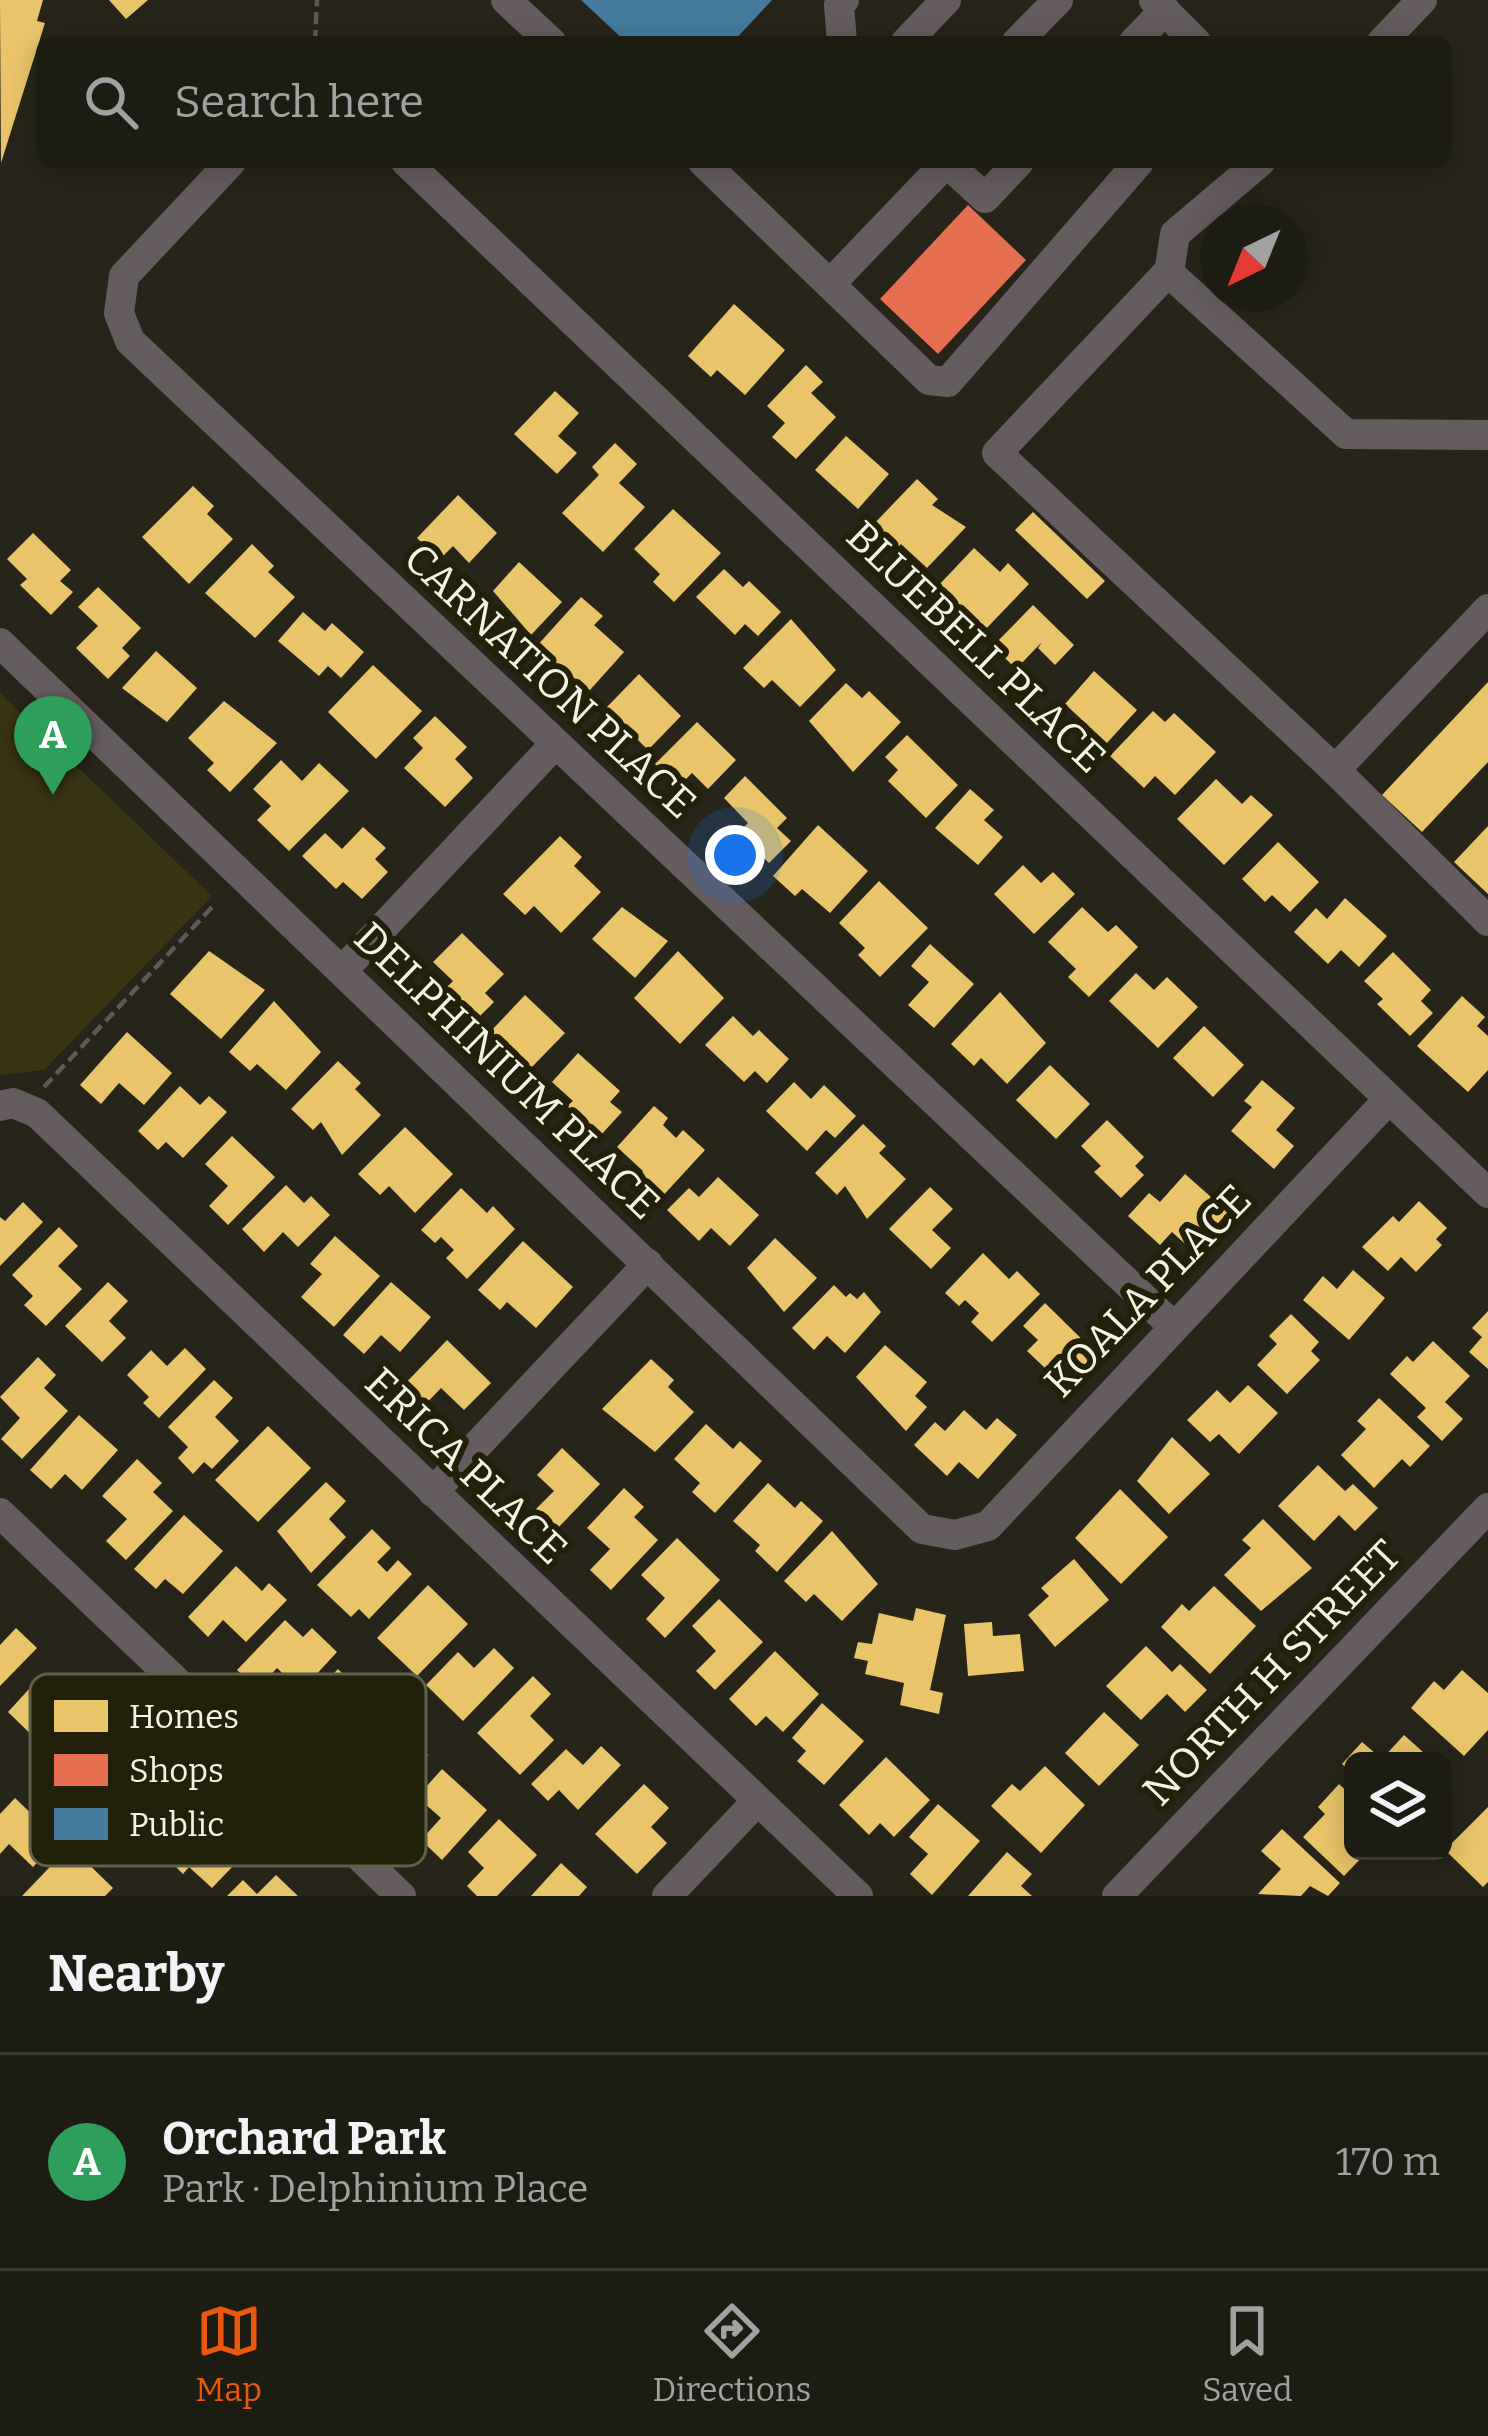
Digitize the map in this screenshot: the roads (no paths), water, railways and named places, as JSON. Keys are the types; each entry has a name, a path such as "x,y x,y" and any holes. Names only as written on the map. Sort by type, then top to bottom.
{"street":[{"path":"506,0 545,36"},
{"path":"842,36 839,5 844,0"},
{"path":"911,36 946,0"},
{"path":"1023,36 1058,0"},
{"path":"1388,36 1422,0"},
{"path":"1138,36 1159,5 1190,36"},
{"name":"CARNATION PLACE","path":"225,168 124,275 119,313 130,341 1173,1325"},
{"name":"BLUEBELL PLACE","path":"412,168 1488,1193"},
{"path":"830,284 941,168"},
{"path":"953,168 985,198 1013,168"},
{"path":"724,169 830,284 929,380 947,382 1134,168"},
{"path":"1253,168 1175,234 1169,273 997,453 1335,770 1488,921"},
{"path":"1169,273 1346,434 1487,425"},
{"path":"1335,770 1488,609"},
{"name":"DELPHINIUM PLACE","path":"0,644 893,1499 907,1519 938,1533 965,1534"},
{"path":"342,971 555,744"},
{"name":"ERICA PLACE","path":"14,1098 37,1113 858,1896"},
{"name":"KOALA PLACE","path":"965,1534 988,1526 1389,1099"},
{"path":"433,1492 649,1264"},
{"name":"NORTH H STREET","path":"1117,1896 1488,1508"},
{"path":"0,1513 169,1674"},
{"path":"667,1896 757,1801"},
{"path":"370,1866 401,1896"}],"place":[{"name":"Orchard Park","path":"53,795"}]}
